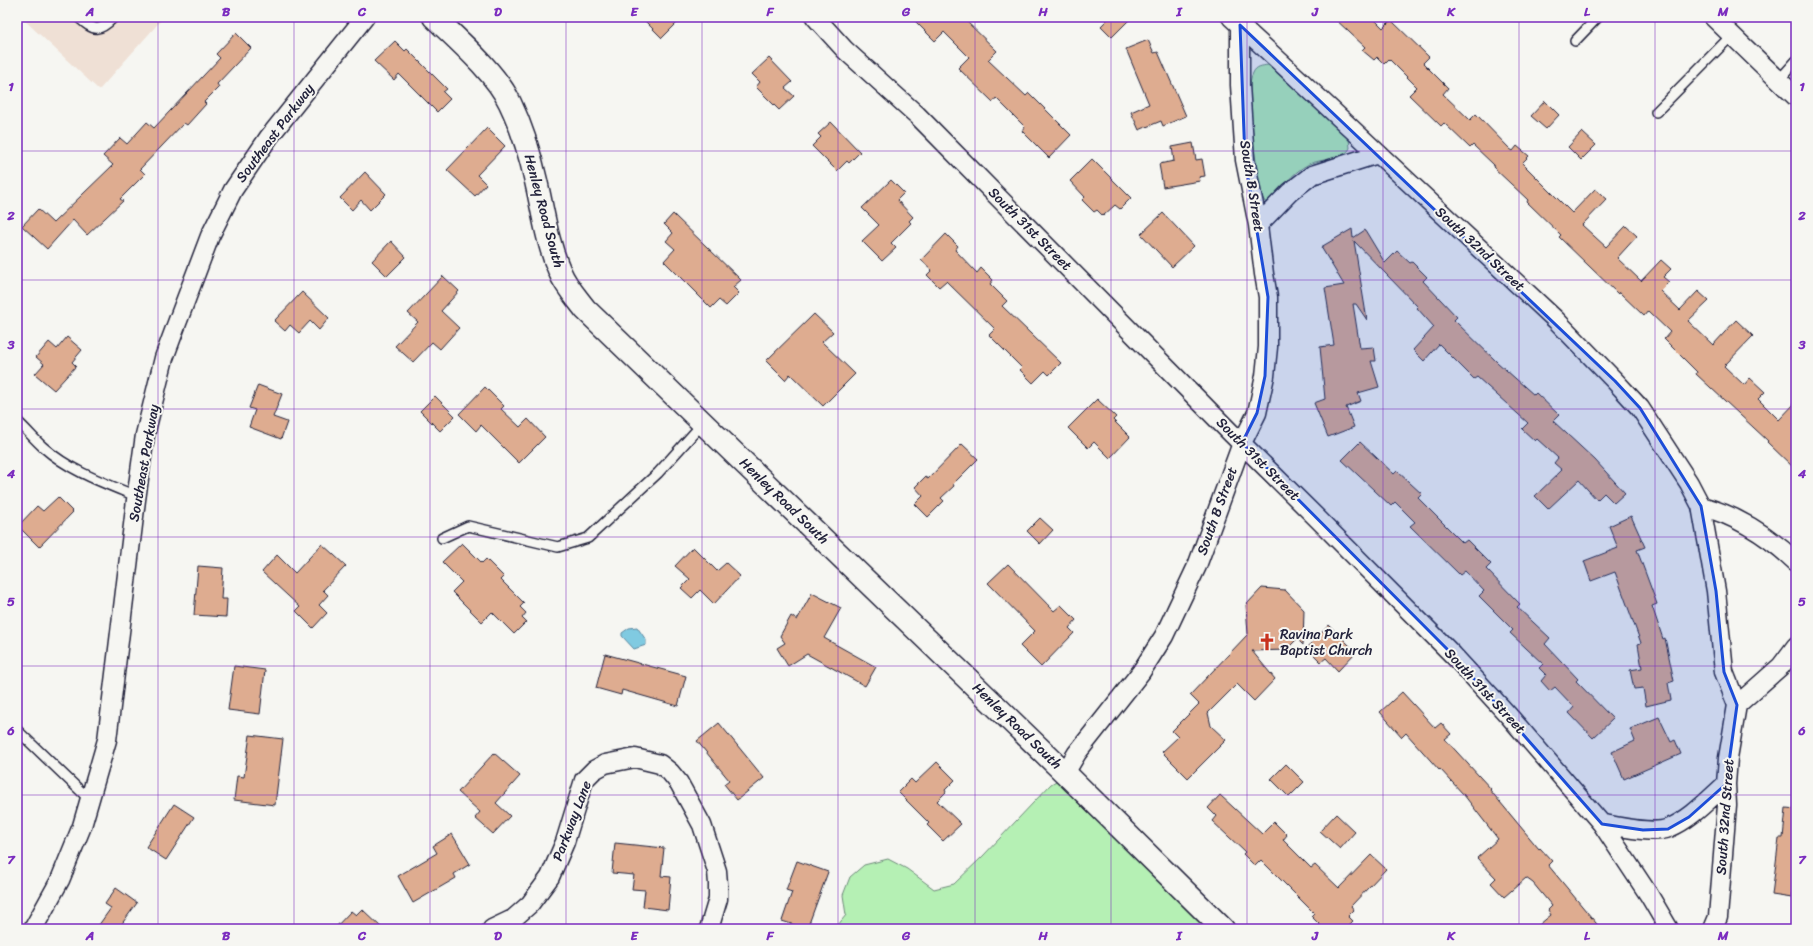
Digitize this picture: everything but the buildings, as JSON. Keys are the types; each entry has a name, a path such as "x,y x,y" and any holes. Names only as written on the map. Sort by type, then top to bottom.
{"street":[{"name":"Southeast Parkway","path":"33,929 60,880 91,801 107,740 136,496 145,435 164,358 210,236 233,190 269,137 365,17"},
{"name":"Henley Road South","path":"434,17 474,56 509,101 529,151 548,237 560,272 568,286 585,309 1065,773 1223,929"},
{"name":"South 31st Street","path":"815,17 845,50 917,115 1457,660 1509,716 1602,824 1649,895 1669,929"},
{"path":"1713,17 1796,97"},
{"name":"South B Street","path":"1065,773 1077,753 1141,672 1164,636 1197,566 1242,443 1257,413 1265,376 1268,347 1268,297 1258,225 1246,160 1240,85 1240,20"},
{"name":"South 32nd Street","path":"1240,20 1378,154 1556,320 1615,380 1640,408 1689,483 1702,506 1716,590 1724,672 1737,705 1728,758 1726,784 1727,804 1718,917 1713,929"},
{"path":"1258,225 1290,192 1312,175 1378,154"},
{"path":"1702,506 1717,510 1755,529 1780,546 1796,562"},
{"path":"1737,705 1781,666 1796,646"},
{"name":"Parkway Lane","path":"492,929 513,919 530,904 550,877 565,842 584,780 594,770 606,764 635,758 660,764 670,772 679,783 702,825 716,871 718,884 718,899 709,929"},
{"path":"1602,824 1643,830 1668,829 1690,817 1726,784"}],"lane":[{"path":"78,17 90,28 97,29 106,25 114,17"},
{"path":"1575,41 1598,17"},
{"path":"1656,112 1732,35"},
{"path":"1779,80 1796,61"},
{"path":"17,421 43,448 68,465 96,481 136,496"},
{"path":"442,538 468,526 558,547 588,538 658,473 703,423"},
{"path":"17,730 91,801"}],"highlighted area":[{"path":"1240,25 1615,381 1640,408 1701,506 1716,591 1724,672 1737,705 1726,784 1689,817 1668,829 1643,830 1602,824 1453,655 1242,443 1257,413 1265,376 1268,297 1245,160"}],"shaded area":[{"path":"21,17 164,17 99,90"}],"green space":[{"path":"1268,65 1349,138 1350,148 1347,152 1338,157 1309,164 1297,172 1269,202 1265,202 1261,195 1252,132 1250,113 1250,82 1256,69"},
{"path":"1058,780 1077,802 1209,929 818,929 820,926 838,925 846,915 843,895 850,877 864,865 888,859 907,869 934,889 954,884 983,856 1051,784"}],"water":[{"path":"637,627 646,640 646,645 634,649 622,636 622,633 629,628"}],"place":[{"name":"Ravina Park Baptist Church","path":"1267,642"}]}
